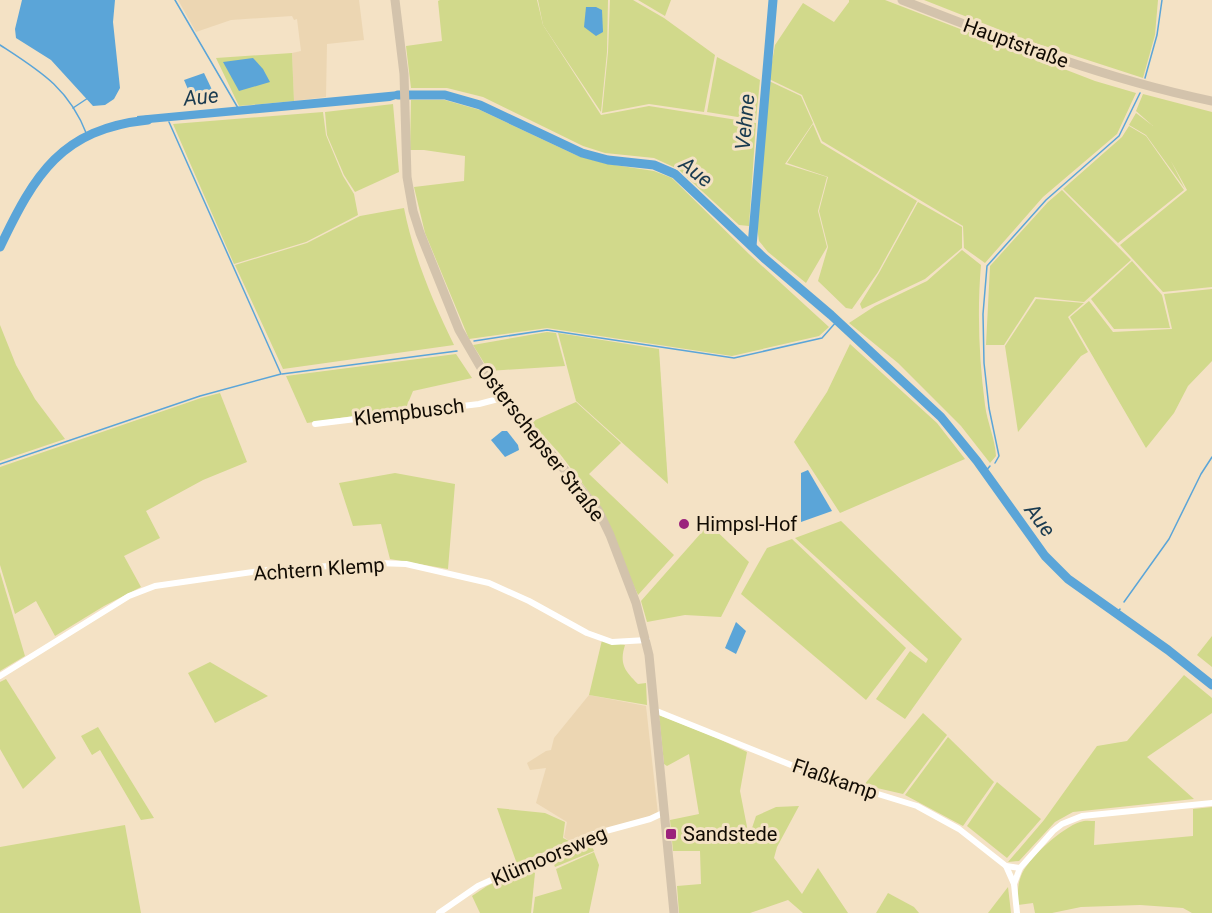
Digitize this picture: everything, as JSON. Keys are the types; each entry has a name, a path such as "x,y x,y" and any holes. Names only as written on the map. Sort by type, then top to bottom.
{"main road":[{"name":"Osterschepser Straße","path":"395,0 405,85 407,177 412,207 420,233 459,330 484,373 598,510 632,591 647,640 674,913"},
{"name":"Hauptstraße","path":"902,0 992,36 1097,72 1212,101"}],"street":[{"name":"Klempbusch","path":"315,424 479,404 498,399 502,395"},
{"name":"Achtern Klemp","path":"0,676 129,596 155,586 267,570 377,563 406,564 489,583 587,633 612,642 647,640"},
{"name":"Flaßkamp","path":"654,710 816,775 917,807 959,829 993,854 1006,866 1014,884"},
{"path":"1017,913 1014,884 1020,868 1053,831 1070,820 1082,816 1212,803"},
{"name":"Klümoorsweg","path":"439,913 478,886 591,835 650,819 665,812"},
{"path":"1006,866 1020,868"}],"shaded area":[{"path":"178,0 359,0 364,40 327,44 326,97 294,101 292,53 301,51 297,19 294,20 292,16 231,20 196,32"},
{"path":"589,695 646,706 658,814 569,841 564,837 567,822 536,803 546,768 530,770 527,763 551,750 554,738"}],"green space":[{"path":"537,0 543,25 601,115 649,106 756,123 749,226 739,225 678,169 654,158 605,153 583,146 483,97 447,88 411,88 406,46 442,41 438,1"},
{"path":"538,0 608,0 607,52 601,112 543,25"},
{"path":"610,0 633,0 664,18 715,55 704,112 649,104 602,113"},
{"path":"638,0 671,0 665,16"},
{"path":"849,0 885,0 1095,81 1136,93 1117,134 1043,197 985,263 964,248 963,226 822,141 802,95 769,79 775,45 803,3 834,22"},
{"path":"924,0 1158,0 1155,35 1143,78 1023,39"},
{"path":"292,53 294,101 239,106 216,58"},
{"path":"717,57 760,80 756,120 707,112"},
{"path":"769,81 801,96 813,123 785,164 827,177 818,211 827,247 806,283 768,252 759,241 757,227"},
{"path":"1143,94 1212,112 1212,287 1163,292 1120,245 1187,190 1171,161 1185,189 1146,135 1129,125 1136,113 1153,126 1136,111"},
{"path":"411,100 445,100 480,110 578,156 608,164 654,171 672,178 749,254 829,327 819,336 732,356 547,328 469,339 425,233 414,187 464,181 465,156 410,150"},
{"path":"393,104 399,172 355,192 344,175 327,135 325,112"},
{"path":"323,112 326,135 343,176 354,194 358,215 306,242 234,264 173,124"},
{"path":"813,124 821,143 917,201 878,272 852,309 846,308 818,281 828,247 819,211 828,177 787,163"},
{"path":"1129,126 1146,136 1184,190 1118,243 1063,189 1122,137"},
{"path":"1062,190 1131,260 1084,302 1035,297 1004,345 986,345 990,266 1048,202"},
{"path":"918,202 962,227 962,248 925,279 862,309 860,304"},
{"path":"404,208 424,278 454,345 283,369 235,265 307,243 360,216"},
{"path":"962,250 981,265 979,335 981,370 986,411 996,456 990,463 961,426 898,363 849,323 875,306 927,281"},
{"path":"1132,261 1162,295 1170,328 1114,329 1091,299"},
{"path":"1212,289 1212,361 1188,386 1174,413 1146,448 1070,317 1089,301 1113,332 1172,329 1164,294"},
{"path":"1036,299 1084,303 1068,317 1088,352 1081,356 1018,432 1005,346"},
{"path":"0,325 16,365 35,399 65,439 0,461"},
{"path":"547,332 556,333 565,366 489,371 473,345"},
{"path":"558,333 659,349 668,484 576,401"},
{"path":"850,344 937,423 965,459 840,513 794,442 827,392"},
{"path":"456,354 472,378 413,391 406,408 307,423 286,376"},
{"path":"220,393 247,462 203,480 146,511 160,538 124,556 141,587 104,606 55,636 36,601 15,614 0,565 0,467"},
{"path":"576,402 621,443 589,474 674,555 638,595 595,500 560,454 531,422"},
{"path":"395,473 455,484 448,569 390,559 381,524 353,526 339,483"},
{"path":"841,521 962,639 905,719 876,699 910,651 926,663 928,659 795,538"},
{"path":"709,524 749,562 721,617 685,615 647,622 641,601"},
{"path":"792,539 906,648 866,700 741,594 767,548"},
{"path":"0,572 25,656 0,671"},
{"path":"1212,636 1212,667 1197,655"},
{"path":"602,640 625,645 624,667 638,684 646,683 647,705 589,695"},
{"path":"210,662 268,696 215,723 188,673"},
{"path":"1184,675 1212,698 1212,713 1147,757 1194,799 1073,812 1055,822 1019,861 1008,862 1044,820 1097,746 1127,741"},
{"path":"6,679 56,758 23,789 0,749 0,682"},
{"path":"923,713 947,735 903,794 864,785"},
{"path":"659,715 747,752 740,791 749,837 756,816 776,807 799,806 777,847 774,858 802,894 818,868 848,913 803,913 788,900 750,913 679,913 677,886 701,884 700,851 673,851 670,820 699,814 689,754 667,766 664,764"},
{"path":"98,727 154,818 141,820 100,750 92,755 81,736"},
{"path":"948,737 994,782 963,826 905,795"},
{"path":"997,782 1041,819 1007,858 967,826"},
{"path":"1212,807 1212,913 1192,913 1183,908 1140,905 1081,907 1052,913 1035,913 1033,903 1018,905 1019,883 1030,861 1046,844 1073,825 1084,821 1095,821 1094,845 1193,836 1193,809"},
{"path":"497,808 545,813 565,822 563,838 569,841 517,864"},
{"path":"125,825 141,913 0,913 0,847"},
{"path":"589,839 594,851 555,867 551,856"},
{"path":"594,852 599,865 589,913 533,913 535,897 562,889 556,869"},
{"path":"536,863 531,913 480,913 472,896 487,886"},
{"path":"1008,887 1011,913 988,913"},
{"path":"888,893 914,907 919,913 876,913"}],"water":[{"path":"22,0 115,0 113,22 120,88 114,99 105,105 93,106 51,60 16,38 15,29"},
{"path":"586,7 596,7 602,10 603,32 596,36 584,27"},
{"path":"253,58 263,69 270,82 239,91 223,62"},
{"path":"204,73 216,98 193,101 184,80"},
{"path":"399,91 399,98 390,101 138,124 137,116"},
{"path":"502,431 507,431 518,445 519,450 505,457 491,440"},
{"path":"808,470 832,511 801,522 801,473"},
{"path":"736,622 746,631 736,654 725,648"}],"waterway":[{"path":"175,0 238,108"},
{"name":"Vehne","path":"752,246 773,0"},
{"path":"1145,78 1157,35 1162,0"},
{"path":"0,45 52,82 71,105 87,135"},
{"path":"995,463 999,456 989,408 984,363 983,314 987,266 1046,200 1119,136 1140,93"},
{"name":"Aue","path":"398,95 445,95 480,105 582,153 608,160 654,165 675,174 764,258 831,315 941,417 977,461 1045,556 1068,579 1168,650 1212,685"},
{"path":"73,108 88,98"},
{"name":"Aue","path":"0,247 39,177 54,160 72,145 93,133 118,125 148,120"},
{"path":"0,464 200,396 281,374 169,122"},
{"path":"474,341 547,330 734,358 822,338 837,321"},
{"path":"282,374 457,351"},
{"path":"1124,602 1169,539 1201,474 1212,457"},
{"name":"Aue","path":"985,472 990,466"},
{"name":"Aue","path":"1116,614 1120,609"}],"place":[{"name":"Himpsl-Hof","path":"684,524"},
{"name":"Sandstede","path":"671,834"}]}
